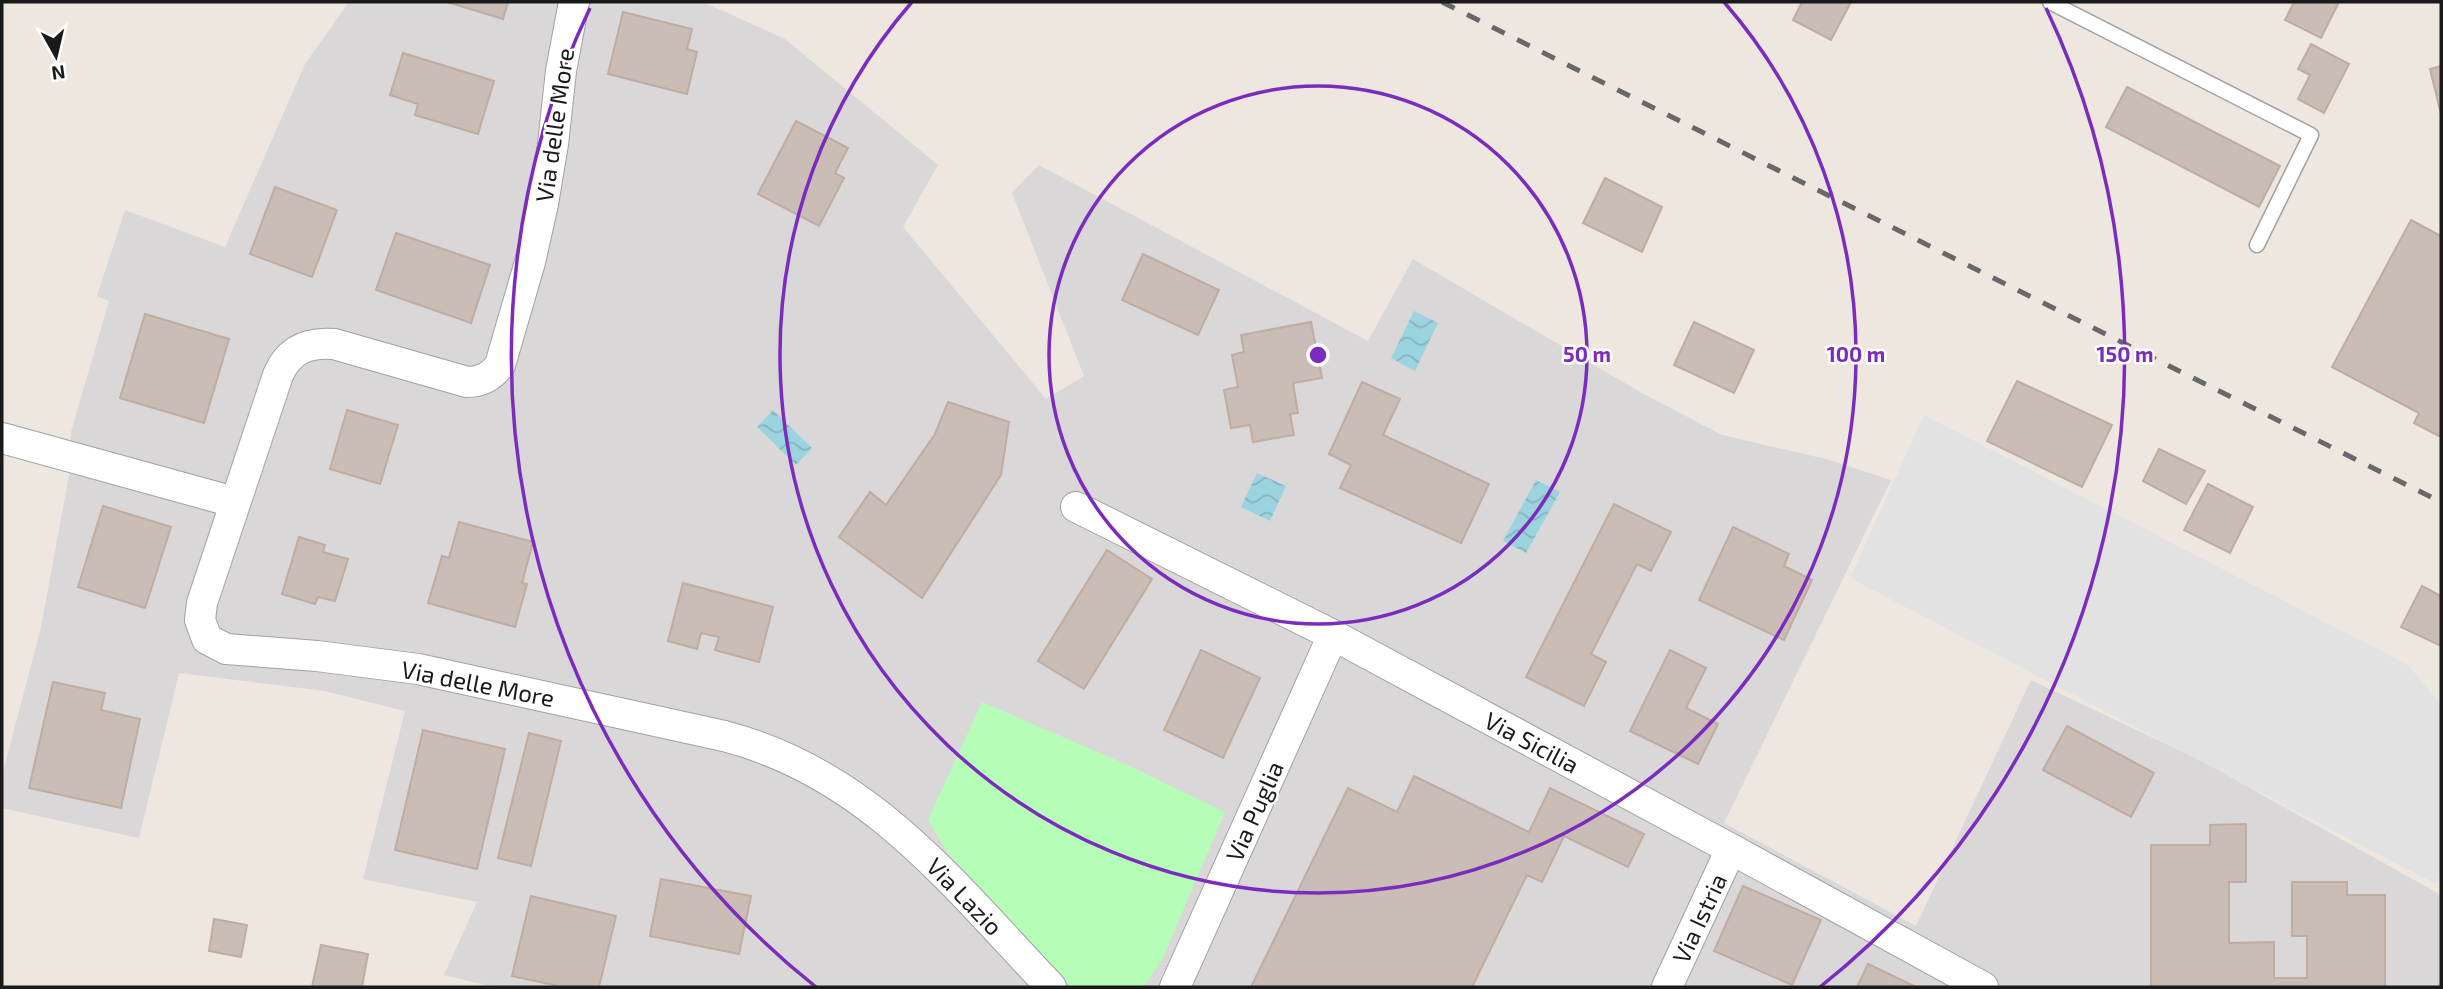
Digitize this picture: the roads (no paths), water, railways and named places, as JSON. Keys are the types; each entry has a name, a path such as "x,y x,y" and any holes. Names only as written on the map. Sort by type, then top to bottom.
{"street":[{"name":"Via delle More","path":"574,2 561,71 553,144 541,214 503,357 496,371 477,382 467,382 341,345 312,343 294,352 282,366 234,502 200,612 202,630 206,639 215,645 242,651 317,656 418,669 755,744 789,757 839,785 874,810"},
{"path":"2,438 234,502"},
{"name":"Via Sicilia","path":"1076,508 1333,635 1731,849 1977,986"},
{"name":"Via Puglia","path":"1175,987 1333,635"},
{"name":"Via Lazio","path":"874,810 921,851 1051,987"},
{"name":"Via Istria","path":"1667,987 1731,849"}],"lane":[{"path":"2050,2 2311,135 2257,245"}],"water":[{"path":"1414,311 1438,323 1415,371 1391,358"},
{"path":"773,410 812,448 796,465 757,427"},
{"path":"1257,473 1286,486 1270,521 1241,507"},
{"path":"1536,480 1560,492 1526,553 1503,541"}],"railway":[{"path":"1442,2 2441,502"}]}
